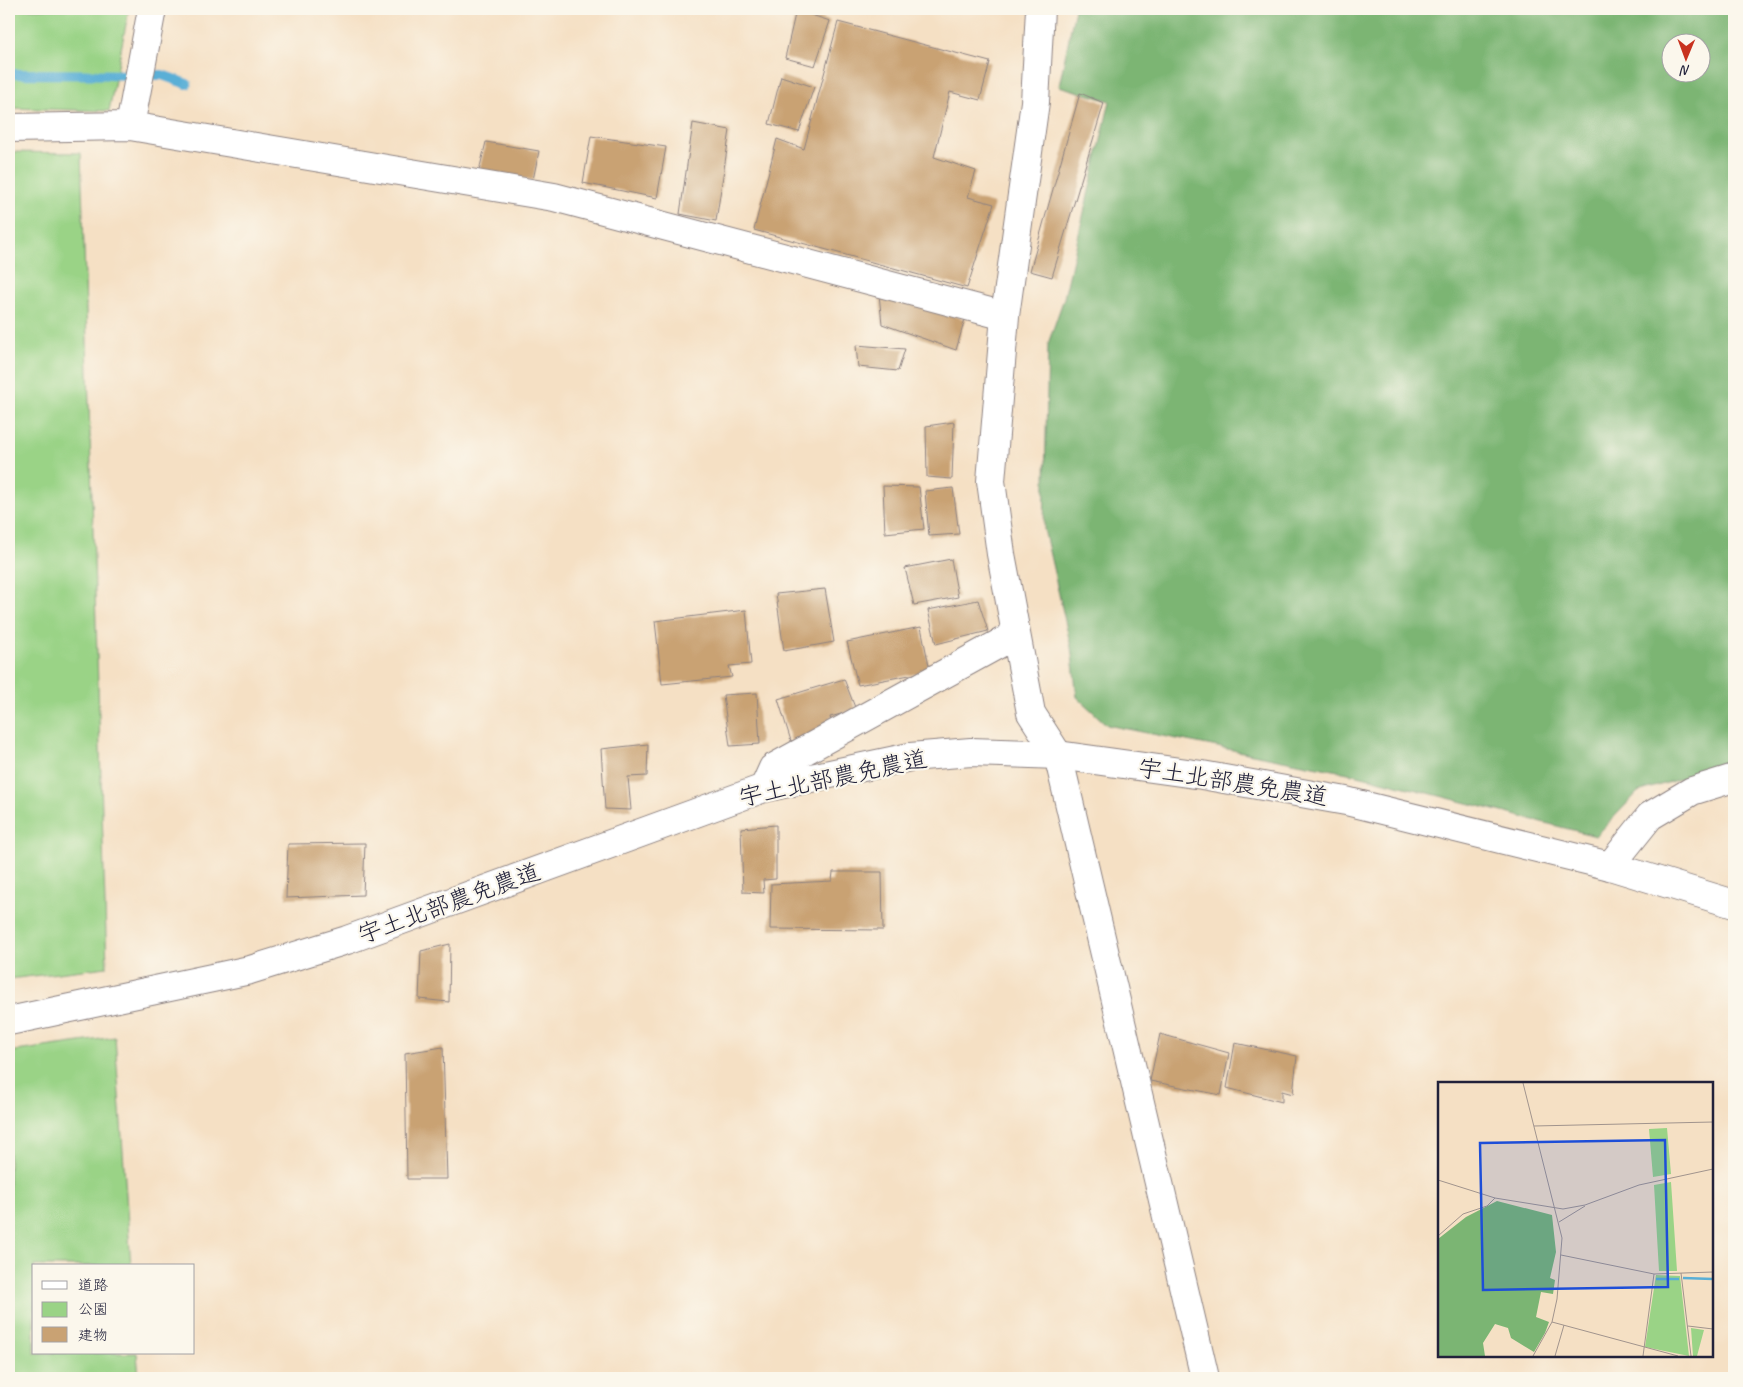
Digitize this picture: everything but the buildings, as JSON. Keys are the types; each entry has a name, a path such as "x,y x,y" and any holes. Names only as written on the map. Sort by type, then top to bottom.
{"street":[{"path":"130,126 152,9"},
{"path":"1040,9 1035,102 1005,316 991,481 1001,554 1031,713 1058,754 1206,1378"},
{"path":"9,128 130,126 554,197 1005,316"},
{"path":"764,788 773,768 1015,635"},
{"name":"宇土北部農免農道","path":"9,1021 250,970 347,940 764,788 910,757 972,752 1058,754 1346,801 1610,866 1734,904"},
{"path":"1610,866 1650,816 1692,791 1734,778"}],"green space":[{"path":"9,9 129,9 109,111 9,108"},
{"path":"1075,9 1734,9 1734,762 1638,792 1596,836 1358,775 1107,725 1077,697 1071,647 1044,529 1048,344 1064,298 1110,101 1059,86"},
{"path":"9,152 81,153 107,967 9,979"},
{"path":"115,1037 131,1264 32,1264 32,1354 137,1354 139,1378 9,1378 9,1052"}],"waterway":[{"path":"9,74 162,75 187,84"}]}
